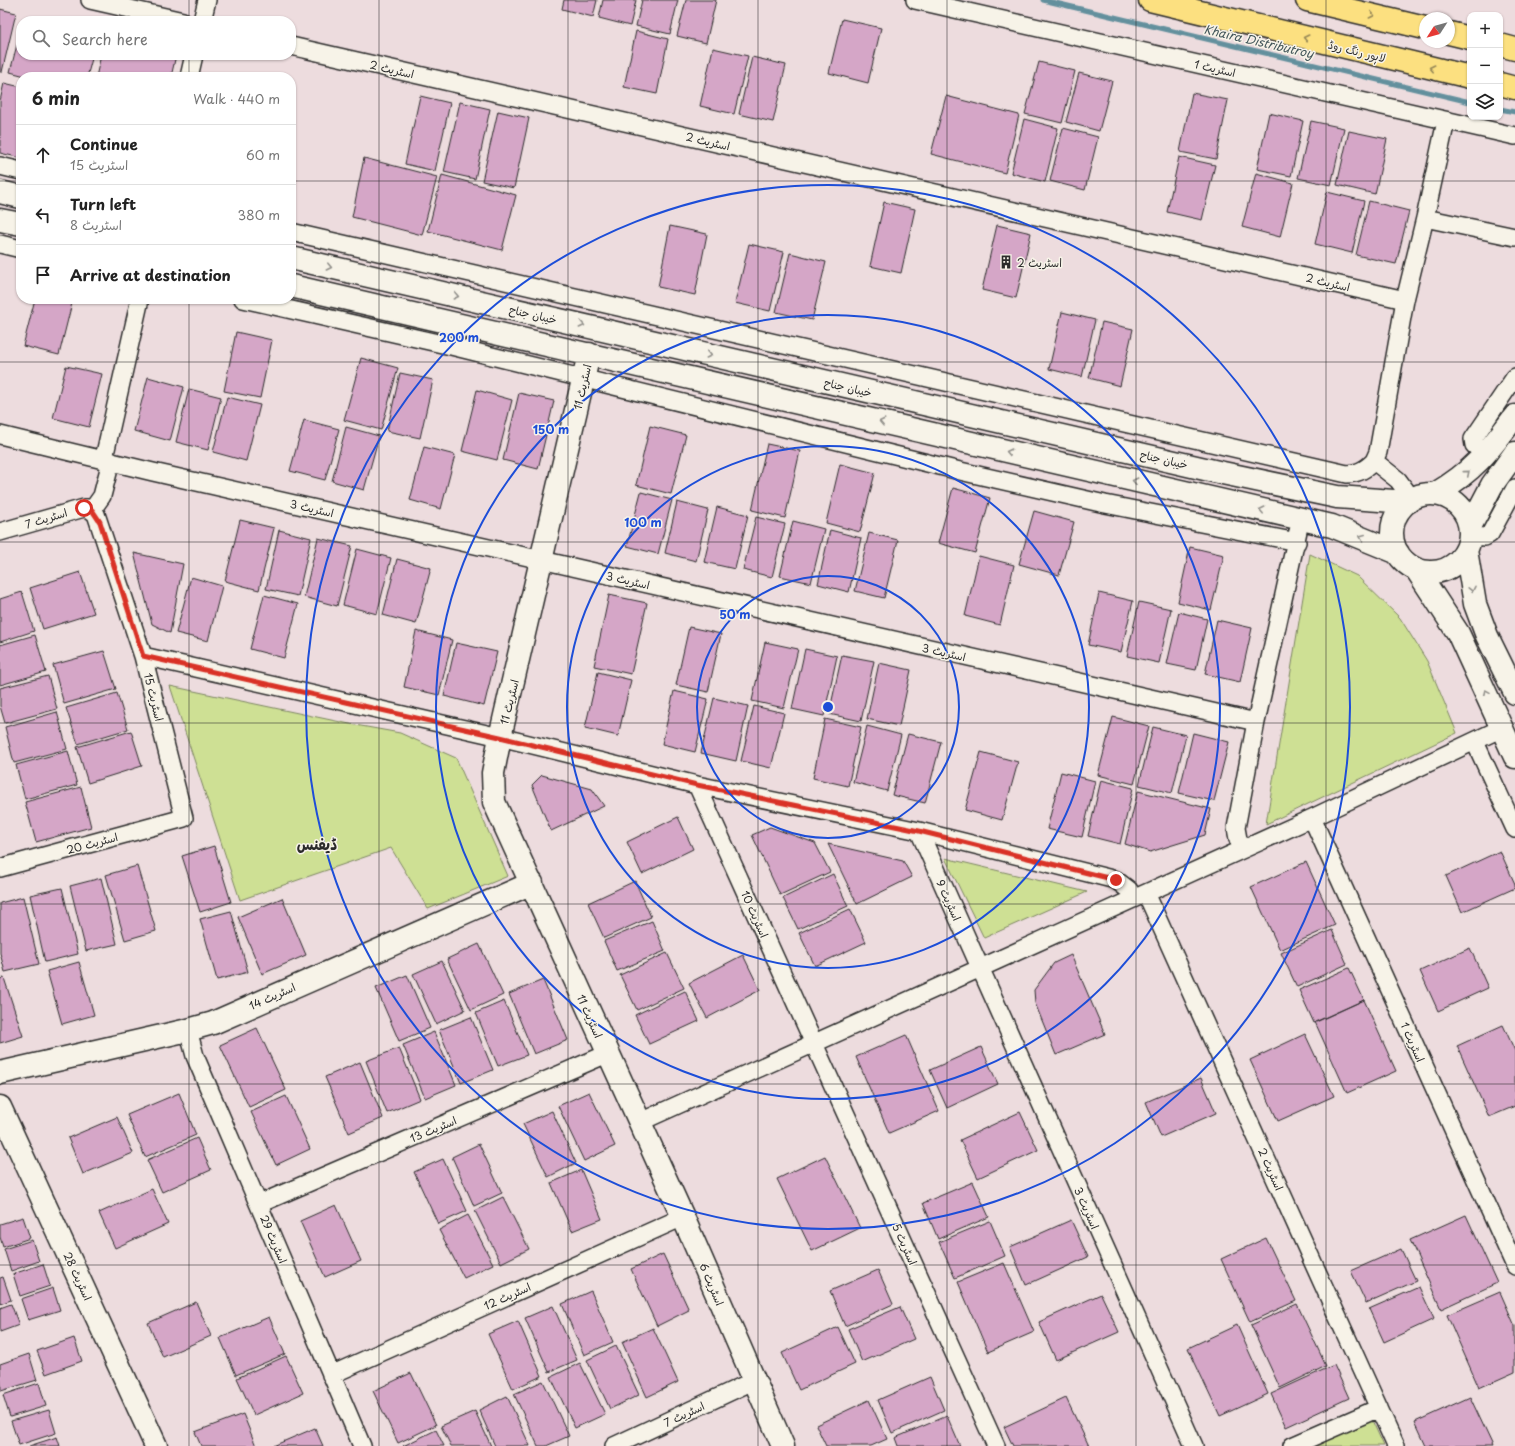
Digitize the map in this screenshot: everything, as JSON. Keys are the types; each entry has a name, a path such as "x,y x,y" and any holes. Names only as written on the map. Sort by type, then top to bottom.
{"highway":[{"name":"لاہور رنگ روڈ","path":"1150,0 1467,76"},
{"path":"1307,0 1419,27"},
{"path":"1455,34 1467,37"},
{"path":"1503,46 1515,48"},
{"path":"1503,85 1515,88"}],"main road":[{"path":"0,192 16,196"},
{"path":"0,220 16,223"},
{"name":"خیبان جناح","path":"296,259 1225,473 1337,497 1410,501"},
{"path":"296,287 1300,519 1344,530 1398,553"},
{"name":"اسٹریٹ 11","path":"589,354 543,561 500,737 493,773 494,802 532,882 607,1054 640,1122"},
{"path":"1435,494 1462,477 1486,455 1515,416"},
{"path":"1416,569 1426,571 1445,570 1457,562 1492,485 1515,453"},
{"path":"1515,693 1487,636 1475,604 1469,538 1461,508 1454,501 1435,494 1427,494 1410,501 1398,513 1393,526 1392,535 1398,553 1406,562 1416,569 1458,633 1515,757"},
{"name":"اسٹریٹ 14","path":"0,1073 188,1030 213,1022 532,882"},
{"name":"اسٹریٹ 28","path":"0,1107 156,1446"},
{"name":"اسٹریٹ 6","path":"640,1122 783,1446"}],"street":[{"path":"90,0 161,16"},
{"path":"203,16 207,0"},
{"name":"اسٹریٹ 1","path":"915,0 1515,136"},
{"name":"اسٹریٹ 2","path":"296,47 1405,300"},
{"path":"190,72 193,60"},
{"path":"296,233 1347,474 1358,473 1366,469 1374,461 1378,452 1405,300 1426,218 1446,121"},
{"path":"0,166 16,170"},
{"path":"1426,218 1515,237"},
{"path":"0,244 16,248"},
{"path":"92,510 102,496 139,304"},
{"path":"265,304 451,346 991,478 1105,504 1297,542"},
{"path":"1486,455 1474,445 1473,439 1515,377"},
{"name":"اسٹریٹ 3","path":"0,434 543,561 1256,722"},
{"path":"1374,461 1398,480 1410,501"},
{"path":"1469,538 1485,537 1490,534 1515,488"},
{"name":"اسٹریٹ 7","path":"0,532 76,509 88,508 92,510"},
{"name":"اسٹریٹ 15","path":"92,510 100,522 143,656 184,818"},
{"path":"1242,849 1236,828 1256,722 1297,542 1300,519"},
{"name":"اسٹریٹ 2","path":"143,656 500,737 697,785 919,831 1116,880 1129,890 1140,895 1396,1446"},
{"path":"640,1122 1312,818 1502,728"},
{"path":"1475,742 1515,829"},
{"name":"اسٹریٹ 10","path":"697,785 814,1042"},
{"name":"اسٹریٹ 20","path":"1,863 184,818"},
{"name":"اسٹریٹ 1","path":"1312,818 1515,1266"},
{"name":"اسٹریٹ 9","path":"919,831 980,969"},
{"name":"اسٹریٹ 3","path":"980,969 1194,1446"},
{"name":"اسٹریٹ 29","path":"188,1030 195,1056 362,1446"},
{"name":"اسٹریٹ 5","path":"814,1042 996,1446"},
{"name":"اسٹریٹ 13","path":"259,1204 607,1054"},
{"name":"اسٹریٹ 12","path":"331,1375 683,1217"},
{"name":"اسٹریٹ 7","path":"614,1446 754,1381"},
{"path":"1292,1446 1379,1408"}],"green space":[{"path":"1310,554 1357,576 1400,618 1427,661 1457,733 1266,824"},
{"path":"170,686 400,733 456,758 508,876 428,909 391,848 240,900"},
{"path":"945,858 1087,892 984,938"},
{"path":"1370,1416 1384,1446 1304,1446"}],"building":[{"path":"564,0 597,0 593,17 562,9"},
{"path":"603,0 636,0 630,26 599,18"},
{"path":"642,0 678,0 670,34 636,26"},
{"path":"686,0 716,0 706,43 677,36"},
{"path":"0,9 16,13 2,72 0,72"},
{"path":"842,19 881,28 868,83 829,73"},
{"path":"636,31 668,39 657,94 624,87"},
{"path":"713,48 748,56 734,114 700,106"},
{"path":"16,49 16,60 92,60 88,72 16,72 16,74 10,72"},
{"path":"752,57 786,65 773,122 739,114"},
{"path":"100,60 175,60 172,72 97,72"},
{"path":"1039,62 1075,71 1062,123 1025,114"},
{"path":"1079,73 1112,81 1099,131 1066,122"},
{"path":"4,83 16,86 16,157 0,153 0,101"},
{"path":"1192,93 1228,100 1216,159 1180,152"},
{"path":"420,96 450,103 435,171 405,164"},
{"path":"946,96 1019,115 1005,173 931,154"},
{"path":"460,102 490,109 475,179 444,172"},
{"path":"498,111 529,118 514,188 482,181"},
{"path":"1269,113 1303,121 1291,176 1257,169"},
{"path":"1024,119 1058,128 1045,182 1011,173"},
{"path":"1311,121 1344,128 1331,185 1298,178"},
{"path":"1063,128 1098,137 1085,190 1050,181"},
{"path":"1349,131 1387,139 1375,194 1337,185"},
{"path":"1179,157 1215,165 1202,220 1167,212"},
{"path":"364,158 437,177 422,235 352,217"},
{"path":"1256,173 1293,183 1280,237 1242,227"},
{"path":"442,175 516,195 502,250 428,231"},
{"path":"1327,192 1364,201 1352,253 1315,244"},
{"path":"1369,201 1409,211 1396,264 1356,255"},
{"path":"884,202 915,209 901,273 870,266"},
{"name":"اسٹریٹ 2","path":"997,225 1031,233 1016,298 982,290"},
{"path":"670,226 707,234 695,295 658,287"},
{"path":"749,244 784,252 770,311 735,303"},
{"path":"790,253 826,262 812,320 776,312"},
{"path":"34,304 72,304 59,355 23,346"},
{"path":"1062,312 1095,320 1082,377 1049,369"},
{"path":"1102,322 1133,329 1120,386 1089,378"},
{"path":"236,332 272,340 260,398 224,391"},
{"path":"361,358 398,368 381,430 344,420"},
{"path":"66,366 102,374 89,427 53,418"},
{"path":"400,373 433,380 420,438 387,431"},
{"path":"148,377 184,387 170,441 134,431"},
{"path":"189,389 221,397 208,450 176,442"},
{"path":"477,390 512,400 497,460 462,451"},
{"path":"519,393 554,401 538,469 503,460"},
{"path":"227,397 260,405 246,461 213,452"},
{"path":"304,420 339,429 325,480 290,471"},
{"path":"650,426 686,435 671,494 636,485"},
{"path":"346,427 379,436 364,490 332,481"},
{"path":"767,444 800,451 785,518 752,510"},
{"path":"424,447 455,455 441,509 410,500"},
{"path":"840,464 875,473 860,532 826,523"},
{"path":"953,488 990,498 975,553 938,543"},
{"path":"641,492 672,500 658,554 627,546"},
{"path":"677,502 708,510 696,561 665,553"},
{"path":"717,507 748,515 735,569 704,562"},
{"path":"1034,511 1074,522 1059,575 1019,564"},
{"path":"756,517 785,524 772,577 743,570"},
{"path":"240,520 274,528 259,590 225,581"},
{"path":"793,521 824,529 811,583 780,576"},
{"path":"279,530 311,538 298,596 266,589"},
{"path":"830,530 861,538 849,592 818,584"},
{"path":"869,533 898,540 884,598 855,591"},
{"path":"318,538 352,546 337,606 304,597"},
{"path":"1190,547 1224,555 1211,610 1178,602"},
{"path":"357,549 391,558 377,614 343,605"},
{"path":"134,553 183,564 170,633 152,624"},
{"path":"979,556 1014,565 1000,625 965,616"},
{"path":"397,559 431,568 416,624 383,615"},
{"path":"80,572 94,613 43,629 30,588"},
{"path":"191,577 222,586 208,641 176,633"},
{"path":"22,592 34,631 0,642 0,599"},
{"path":"1099,593 1133,601 1121,652 1088,645"},
{"path":"264,595 298,604 284,658 250,649"},
{"path":"609,595 647,603 631,674 594,666"},
{"path":"1139,602 1171,609 1159,663 1127,656"},
{"path":"1179,612 1207,619 1196,670 1167,664"},
{"path":"1217,620 1252,628 1240,682 1205,674"},
{"path":"689,627 721,634 708,692 676,685"},
{"path":"416,631 452,640 439,695 404,687"},
{"path":"35,635 46,672 0,685 0,645"},
{"path":"765,642 798,649 784,708 752,701"},
{"path":"456,643 497,652 484,706 444,696"},
{"path":"805,649 837,656 824,716 792,709"},
{"path":"104,651 116,689 64,704 53,665"},
{"path":"842,655 874,661 861,721 829,714"},
{"path":"879,663 911,670 899,726 867,719"},
{"path":"598,672 631,680 618,736 585,728"},
{"path":"48,676 57,709 5,723 0,706 0,688"},
{"path":"674,691 708,699 695,752 662,744"},
{"path":"117,693 128,729 78,744 66,708"},
{"path":"714,698 748,706 736,761 701,753"},
{"path":"754,706 784,713 771,768 741,761"},
{"path":"57,712 67,749 14,763 5,727"},
{"path":"1113,717 1149,726 1134,784 1098,775"},
{"path":"825,719 861,727 848,786 813,778"},
{"path":"867,726 901,735 887,791 853,782"},
{"path":"1153,727 1186,735 1172,793 1139,785"},
{"path":"131,731 142,766 88,783 77,747"},
{"path":"1193,733 1229,742 1214,801 1179,793"},
{"path":"908,734 941,742 925,803 892,795"},
{"path":"68,751 77,785 25,799 16,765"},
{"path":"981,752 1018,762 1002,820 965,810"},
{"path":"1061,772 1095,781 1082,837 1047,829"},
{"path":"542,775 592,789 604,806 551,831 532,785"},
{"path":"1101,780 1133,788 1120,844 1088,836"},
{"path":"81,787 91,827 36,842 25,802"},
{"path":"1138,791 1211,809 1205,835 1150,852 1125,844"},
{"path":"678,817 693,849 642,874 627,842"},
{"path":"770,827 815,843 830,872 780,895 752,835"},
{"path":"828,844 903,861 912,877 857,904"},
{"path":"214,846 231,902 200,912 182,856"},
{"path":"1500,851 1515,884 1515,888 1462,912 1446,876"},
{"path":"1306,862 1335,925 1280,950 1251,887"},
{"path":"137,866 156,931 125,940 106,875"},
{"path":"833,874 848,906 798,929 783,898"},
{"path":"101,878 117,944 86,951 70,886"},
{"path":"635,881 651,917 604,938 588,903"},
{"path":"62,888 78,954 45,962 30,895"},
{"path":"23,897 39,964 5,972 0,953 0,903"},
{"path":"282,898 306,955 262,974 238,917"},
{"path":"850,909 866,942 815,966 799,933"},
{"path":"231,911 248,972 217,980 200,919"},
{"path":"652,921 665,951 617,971 604,941"},
{"path":"1332,930 1347,964 1297,987 1281,953"},
{"path":"479,944 503,995 471,1010 447,959"},
{"path":"1470,948 1488,988 1438,1011 1420,971"},
{"path":"667,953 684,988 637,1010 620,975"},
{"path":"743,955 760,990 707,1018 689,983"},
{"path":"1071,955 1105,1034 1056,1055 1035,1003 1034,990 1054,963"},
{"path":"442,961 465,1010 436,1024 413,974"},
{"path":"79,962 94,1015 62,1024 47,971"},
{"path":"1349,968 1364,1000 1314,1023 1299,990"},
{"path":"407,975 430,1028 399,1041 376,988"},
{"path":"4,978 23,1036 0,1043 0,979"},
{"path":"543,980 568,1040 534,1054 509,994"},
{"path":"685,991 699,1021 649,1044 635,1015"},
{"path":"1364,1000 1396,1071 1347,1093 1315,1022"},
{"path":"504,1001 527,1055 498,1066 476,1013"},
{"path":"471,1017 493,1070 461,1083 439,1030"},
{"path":"1503,1025 1515,1051 1515,1106 1489,1117 1457,1046"},
{"path":"257,1028 286,1090 249,1107 220,1045"},
{"path":"434,1032 456,1085 425,1098 403,1045"},
{"path":"1305,1034 1334,1096 1278,1121 1250,1060"},
{"path":"906,1035 939,1111 889,1133 856,1057"},
{"path":"981,1047 998,1084 947,1108 930,1070"},
{"path":"399,1048 420,1099 387,1113 366,1061"},
{"path":"360,1062 383,1118 349,1133 325,1077"},
{"path":"1201,1078 1216,1113 1161,1137 1146,1102"},
{"path":"589,1092 615,1146 584,1161 558,1106"},
{"path":"179,1093 196,1135 145,1157 127,1115"},
{"path":"286,1096 310,1149 276,1165 251,1112"},
{"path":"552,1111 576,1163 548,1177 523,1124"},
{"path":"1020,1112 1038,1150 978,1178 960,1140"},
{"path":"117,1117 133,1153 83,1174 68,1138"},
{"path":"197,1138 211,1170 162,1192 147,1160"},
{"path":"479,1144 502,1193 474,1206 452,1157"},
{"path":"825,1156 860,1228 812,1251 777,1179"},
{"path":"443,1159 467,1211 438,1224 414,1172"},
{"path":"581,1170 602,1219 572,1231 551,1183"},
{"path":"973,1182 989,1217 938,1239 923,1203"},
{"path":"152,1189 168,1224 115,1248 99,1213"},
{"path":"503,1197 529,1249 501,1263 475,1211"},
{"path":"336,1205 361,1261 325,1277 300,1221"},
{"path":"468,1215 493,1264 464,1278 439,1230"},
{"path":"1466,1215 1497,1283 1441,1309 1410,1240"},
{"path":"23,1217 30,1238 3,1247 0,1237 0,1224"},
{"path":"1071,1220 1088,1257 1026,1285 1010,1247"},
{"path":"990,1221 1005,1256 955,1278 939,1242"},
{"path":"1266,1238 1296,1301 1250,1322 1221,1259"},
{"path":"32,1240 39,1261 11,1271 4,1249"},
{"path":"1401,1249 1416,1281 1366,1303 1351,1271"},
{"path":"663,1254 689,1310 657,1326 631,1269"},
{"path":"1004,1263 1034,1332 988,1352 958,1282"},
{"path":"43,1264 50,1286 20,1296 13,1274"},
{"path":"878,1270 893,1304 845,1326 830,1291"},
{"path":"3,1277 11,1300 0,1304 0,1278"},
{"path":"1419,1287 1434,1319 1384,1342 1369,1309"},
{"path":"53,1288 60,1310 28,1320 21,1299"},
{"path":"591,1291 613,1342 584,1355 562,1304"},
{"path":"1500,1292 1515,1326 1515,1372 1479,1388 1447,1315"},
{"path":"1101,1294 1119,1332 1056,1360 1039,1322"},
{"path":"196,1302 211,1336 163,1357 148,1323"},
{"path":"11,1304 19,1325 0,1332 0,1308"},
{"path":"1297,1304 1326,1366 1280,1388 1251,1325"},
{"path":"553,1306 577,1360 549,1372 525,1318"},
{"path":"900,1307 914,1339 862,1362 848,1329"},
{"path":"269,1317 285,1354 236,1375 220,1338"},
{"path":"518,1321 542,1376 513,1389 488,1334"},
{"path":"1237,1325 1268,1394 1220,1416 1188,1348"},
{"path":"838,1327 855,1364 799,1390 782,1353"},
{"path":"653,1328 678,1382 647,1397 622,1342"},
{"path":"74,1338 82,1361 46,1374 37,1351"},
{"path":"616,1346 639,1395 610,1409 587,1360"},
{"path":"29,1354 37,1380 1,1391 0,1364"},
{"path":"286,1356 303,1393 254,1415 237,1378"},
{"path":"580,1363 605,1414 575,1428 551,1377"},
{"path":"1334,1365 1349,1398 1286,1427 1271,1394"},
{"path":"411,1373 436,1425 398,1443 373,1391"},
{"path":"930,1377 944,1410 892,1433 878,1400"},
{"path":"543,1381 569,1436 546,1446 538,1446 514,1394"},
{"path":"39,1383 46,1406 10,1417 3,1395"},
{"path":"507,1396 530,1446 495,1446 479,1410"},
{"path":"1470,1397 1493,1446 1426,1446 1415,1422"},
{"path":"1066,1398 1089,1446 1013,1446 1004,1427"},
{"path":"869,1400 887,1439 871,1446 826,1446 816,1425"},
{"path":"49,1410 56,1433 19,1445 11,1421"},
{"path":"475,1411 491,1446 451,1446 441,1426"},
{"path":"243,1414 256,1446 201,1446 195,1432"},
{"path":"947,1416 960,1446 898,1446 895,1438"},
{"path":"315,1428 323,1446 273,1446"},
{"path":"436,1430 444,1446 403,1446"},
{"path":"57,1437 60,1446 29,1446"}],"waterway":[{"name":"Khaira Distributroy","path":"1043,0 1467,101"},
{"name":"Khaira Distributroy","path":"1503,110 1515,112"}],"place":[{"name":"اسٹریٹ 2","path":"1006,262"}],"district":[{"name":"ڈیفنس","path":"317,843"}],"route":[{"path":"84,508 92,510 100,522 143,656 500,737 697,785 919,831 1116,880"}]}
